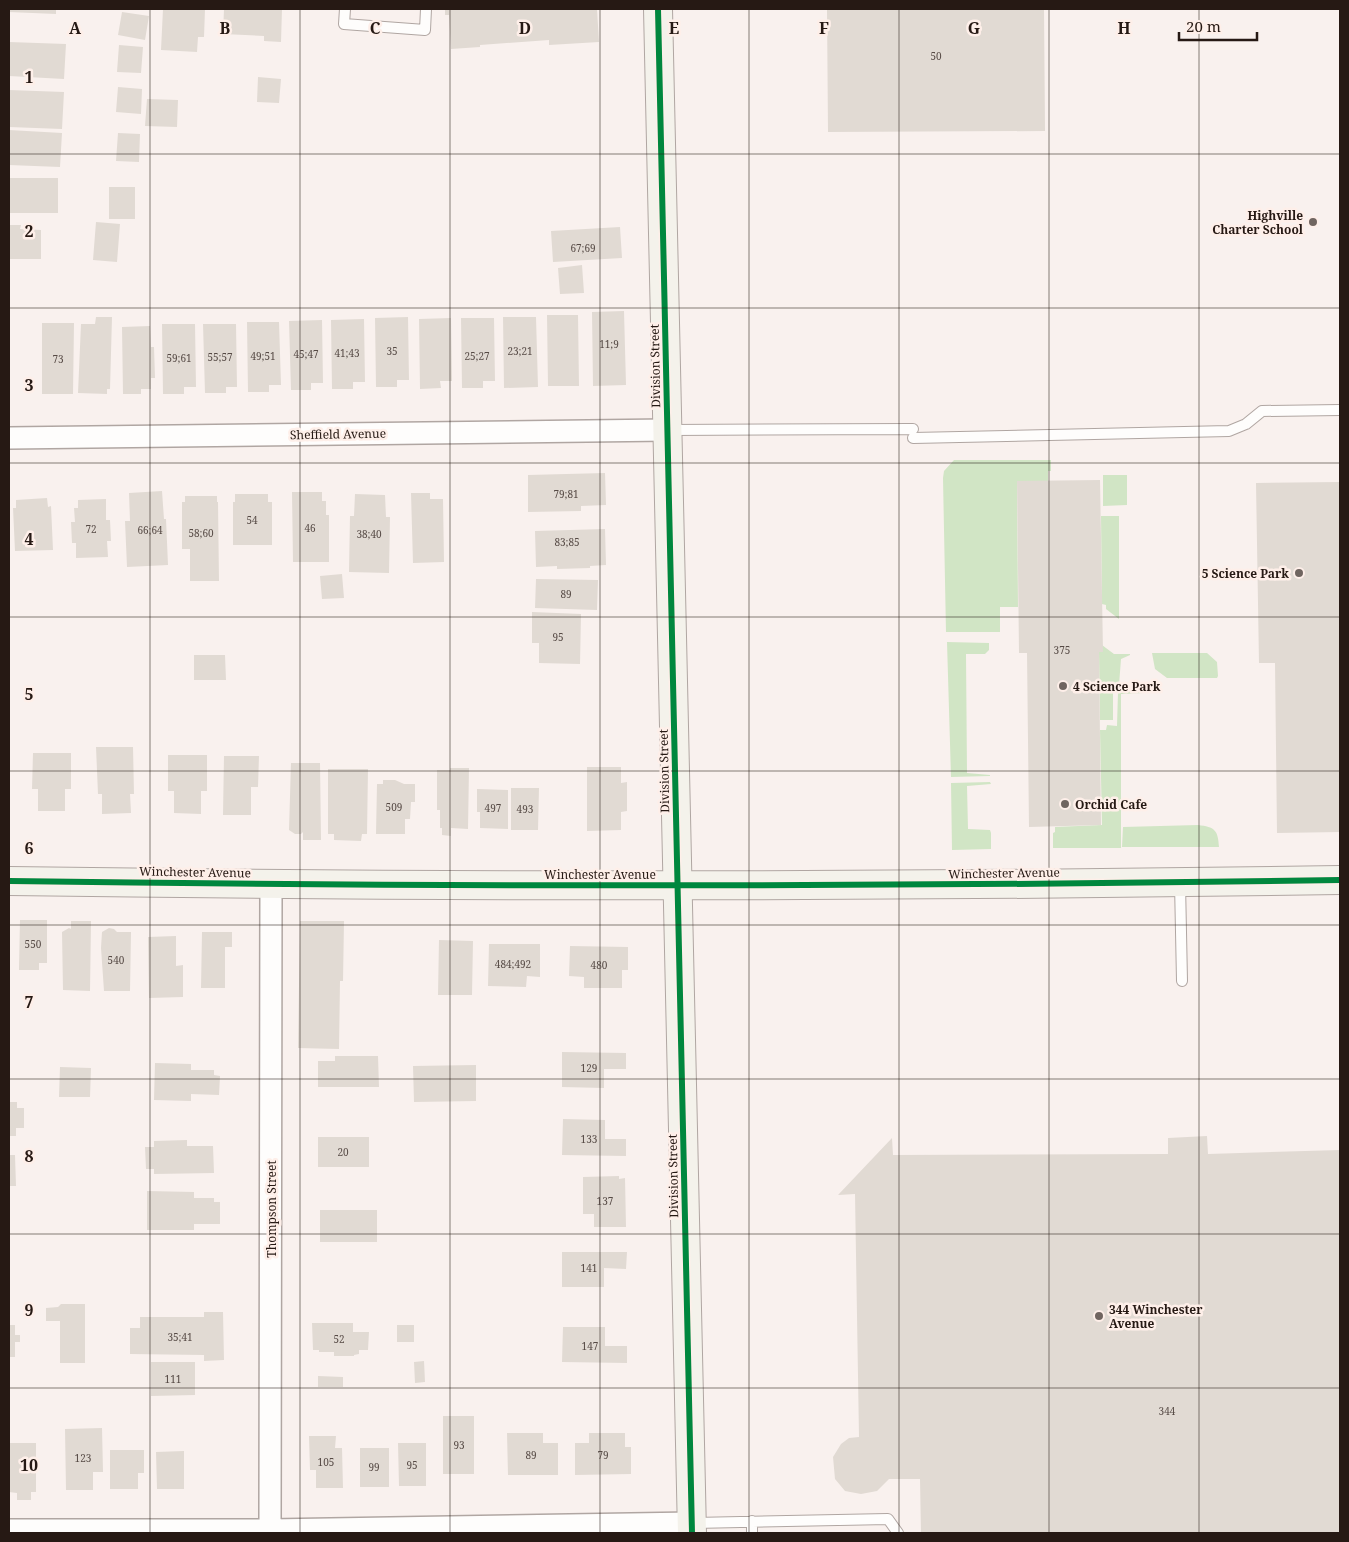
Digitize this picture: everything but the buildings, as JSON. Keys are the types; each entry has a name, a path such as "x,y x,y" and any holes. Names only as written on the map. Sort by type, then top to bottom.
{"main road":[{"name":"Division Street","path":"658,9 692,1528"},
{"name":"Winchester Avenue","path":"9,881 271,884 926,886 1340,880"}],"street":[{"name":"Sheffield Avenue","path":"9,438 667,430"},
{"name":"Thompson Street","path":"270,1531 271,884"},
{"path":"9,1530 270,1531 692,1528"}],"lane":[{"path":"345,9 344,24 426,30 426,9"},
{"path":"667,430 913,433 1229,431 1246,424 1262,411 1340,410"},
{"path":"1180,882 1182,981"},
{"path":"692,1528 752,1521 888,1519 898,1533"},
{"path":"752,1521 752,1533"}],"green space":[{"path":"954,460 1051,460 1051,471 1048,471 1048,481 1017,481 1018,607 1000,607 1000,632 946,632 943,478 944,471"},
{"path":"1103,475 1127,475 1127,505 1103,506"},
{"path":"1101,516 1119,516 1119,619 1106,609 1106,605 1102,604"},
{"path":"947,642 989,643 989,650 985,654 966,654 967,773 990,776 951,777"},
{"path":"1102,645 1114,654 1130,654 1121,659 1119,685 1113,689 1113,720 1100,720 1099,652 1102,652"},
{"path":"1152,653 1207,653 1217,662 1218,676 1217,678 1167,678 1155,669"},
{"path":"1137,691 1144,693 1121,694 1121,848 1053,848 1055,827 1102,825 1100,730 1106,730 1107,725 1117,726 1118,692"},
{"path":"990,782 991,784 967,786 968,829 990,830 991,849 952,850 951,783"},
{"path":"1198,825 1214,830 1218,837 1219,847 1122,847 1123,827"}],"cycle path":[{"path":"658,9 692,1533"},
{"path":"9,881 674,885 1340,880"}],"place":[{"name":"Highville Charter School","path":"1313,222"},
{"name":"5 Science Park","path":"1299,573"},
{"name":"4 Science Park","path":"1063,686"},
{"name":"Orchid Cafe","path":"1065,804"},
{"name":"344 Winchester Avenue","path":"1099,1316"}]}
